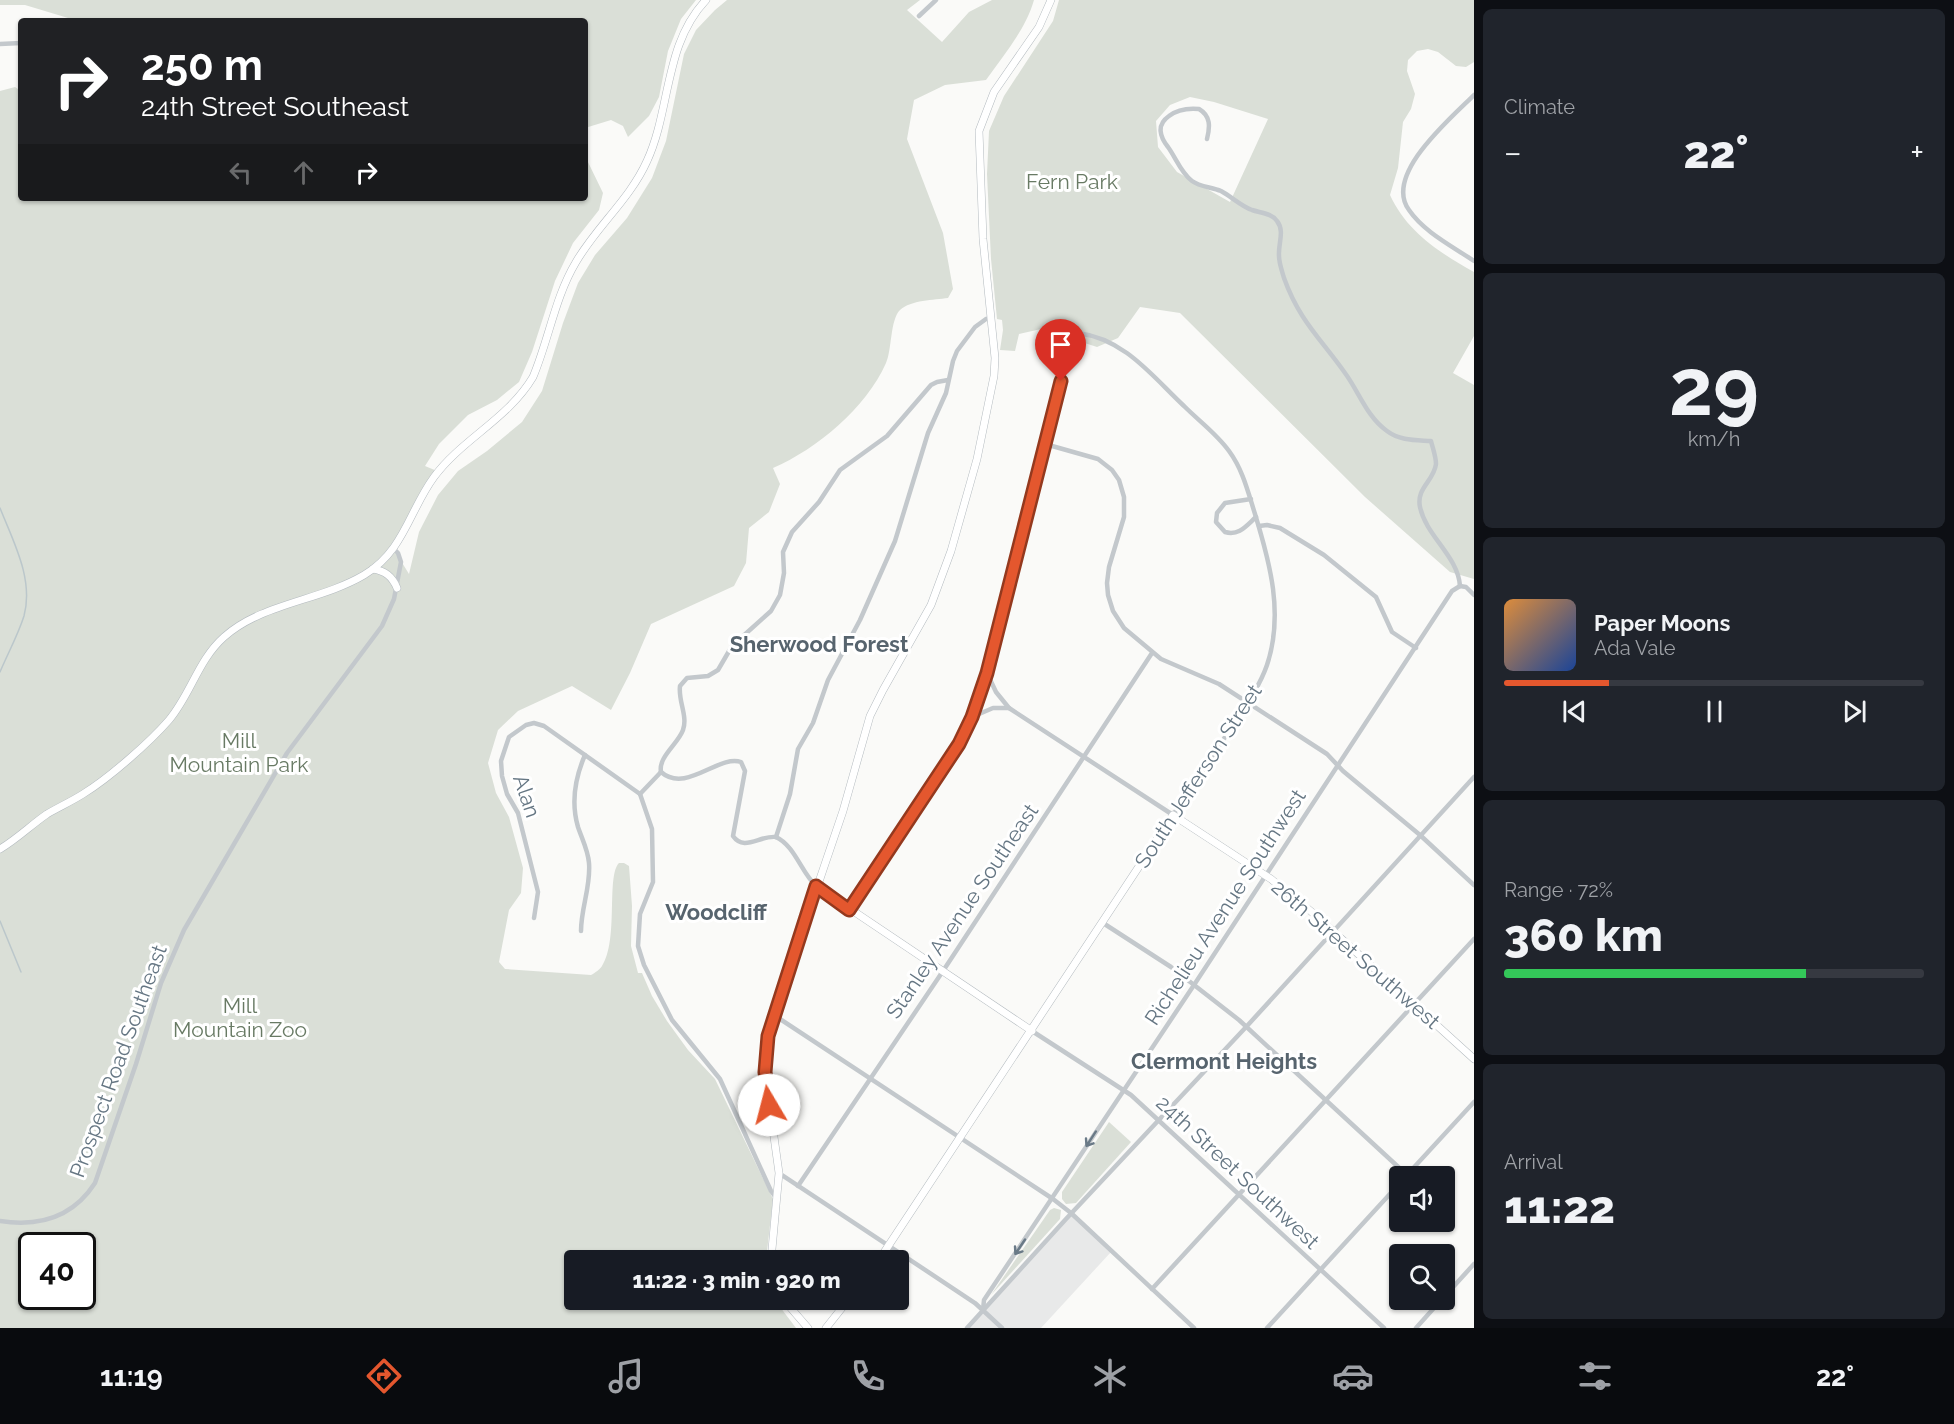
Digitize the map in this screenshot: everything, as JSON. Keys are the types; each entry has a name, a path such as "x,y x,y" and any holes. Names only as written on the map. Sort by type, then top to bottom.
{"street":[{"path":"0,849 48,814 92,788 156,733 177,708 205,658 236,628 262,615 334,589 373,569 394,549 437,474 507,410 522,394 533,377 560,296 575,263 628,194 646,164 658,131 677,50 689,23 706,0"},
{"path":"919,16 936,0"},
{"path":"772,1250 779,1173 765,1072 768,1036 816,886 843,811 876,703 924,621 951,550 977,459 994,376 995,358 983,239 979,131 994,92 1039,27 1052,0"},
{"path":"0,44 18,43"},
{"path":"1474,94 1429,142 1407,173 1402,189 1404,203 1418,221 1474,261"},
{"path":"1207,140 1208,119 1206,114 1199,109 1178,111 1165,119 1161,127 1160,132 1164,142 1184,173 1193,182 1221,191 1246,207 1269,215 1276,220 1281,229 1279,249 1281,266 1296,306 1310,330 1346,373 1365,405 1382,427 1389,433 1404,439 1431,441 1436,464 1421,490 1420,509 1456,569 1460,586 1467,587 1474,595"},
{"path":"776,837 790,794 798,749 813,723 831,672 860,620 895,541 922,449 944,399 957,351 975,327 986,319 992,318"},
{"name":"South Jefferson Street","path":"887,1250 1248,702 1267,666 1271,652 1275,619 1271,570 1242,474 1228,450 1134,357 1109,342 1078,333 1073,337 1045,444"},
{"path":"640,794 661,772 660,767 663,760 679,739 684,725 679,691 683,681 691,676 708,676 718,670 732,646 777,604 783,585 783,552 787,538 819,502 835,475 887,436 931,386 948,380"},
{"path":"849,910 959,744 972,717 987,673 1045,444 1098,459 1112,470 1119,480 1125,506 1108,573 1107,595 1118,620 1131,635 1152,653 1170,664 1219,684 1327,754 1474,885"},
{"path":"1251,499 1225,503 1217,513 1216,522 1225,532 1234,534 1240,532 1256,517"},
{"path":"1259,526 1280,528 1324,555 1376,597 1392,632 1416,648"},
{"name":"Prospect Road Southeast","path":"0,1221 34,1223 55,1218 78,1203 95,1183 161,983 184,930 287,753 374,639 390,610 397,588 401,562 394,549"},
{"path":"373,569 382,571 392,578 397,588"},
{"name":"Richelieu Avenue Southwest","path":"983,1310 984,1300 1053,1199 1452,591 1460,586"},
{"name":"Stanley Avenue Southeast","path":"798,1186 1152,653"},
{"path":"987,673 996,692 1009,708 1173,815"},
{"path":"972,717 993,708 1009,708"},
{"name":"Alan","path":"534,918 538,892 518,813 507,794 502,776 501,760 508,737 526,725 534,723 544,726 585,755"},
{"path":"581,932 589,861 578,829 574,806 575,786 585,755 640,794 652,829 653,882 640,914 639,946 644,965 672,1020 720,1079 777,1200"},
{"path":"661,772 672,778 681,778 705,773 729,761 741,762 746,771 733,836 738,842 746,844 776,837 788,847 808,878 816,886 1032,1031"},
{"path":"967,1328 1474,777"},
{"name":"26th Street Southwest","path":"1173,815 1266,875 1333,930 1474,1059"},
{"path":"1103,923 1194,985 1247,1026 1397,1166"},
{"path":"1152,1289 1474,939"},
{"path":"774,1015 1053,1199 1071,1213 1194,1328"},
{"name":"24th Street Southwest","path":"1032,1031 1123,1090 1384,1328"},
{"path":"1415,1166 1474,1102"},
{"path":"779,1173 974,1302 1002,1328"},
{"path":"1267,1328 1389,1195"},
{"path":"1455,1285 1474,1264"},
{"path":"792,1310 808,1328"},
{"path":"826,1328 840,1310"},
{"path":"1416,1328 1432,1310"}],"shaded area":[{"path":"1071,1213 1111,1252 1041,1328 967,1328"}],"green space":[{"path":"0,0 696,0 681,19 668,51 659,97 649,116 628,137 623,126 611,120 588,127 588,18 68,18 25,5 0,5"},
{"name":"Mill Mountain Park","path":"727,0 920,0 907,10 942,42 969,12 992,0 1034,0 1020,32 986,80 945,85 914,100 907,139 943,233 953,289 948,298 916,302 900,310 894,321 886,363 866,396 823,438 790,460 773,468 780,484 769,512 749,528 746,563 734,586 651,624 611,710 572,686 518,711 498,730 488,763 496,793 509,817 523,868 521,893 509,910 499,962 505,969 591,975 596,972 607,955 610,941 615,870 619,863 629,866 632,906 631,946 638,973 642,973 652,996 688,1050 715,1079 773,1199 767,1250 564,1250 564,1310 782,1310 796,1328 0,1328 0,91 15,87 18,89 18,201 588,201 588,162 603,193 599,210 573,243 555,281 532,352 519,382 497,400 468,415 439,444 425,466 437,471 393,548 409,574 419,532 438,495 458,471 522,422 542,391 578,283 595,255 627,218 652,178 666,141 684,54 696,30"},
{"name":"Fern Park","path":"1059,0 1474,0 1474,62 1466,67 1456,66 1438,52 1428,49 1417,51 1408,60 1407,71 1415,94 1411,109 1403,122 1398,168 1390,195 1415,231 1437,249 1474,272 1474,336 1453,373 1474,385 1474,579 1450,572 1365,497 1180,313 1140,307 1118,338 1097,347 1041,329 1019,334 1015,351 1000,350 1003,330 1002,320 997,319 991,259 987,174 989,131 1004,96 1053,21","holes":["1190,97 1268,119 1230,202 1177,172 1158,147 1156,121 1170,105"]},
{"path":"1109,1122 1131,1142 1076,1203 1066,1204 1062,1199 1062,1192"},
{"path":"1054,1208 1061,1210 1060,1219 991,1295 1050,1210"}],"waterway":[{"path":"0,508 21,560 26,588 22,623 0,672"},
{"path":"0,921 21,972"}],"district":[{"name":"Sherwood Forest","path":"819,644"},
{"name":"Woodcliff","path":"716,912"},
{"name":"Clermont Heights","path":"1224,1061"}],"route":[{"path":"769,1105 765,1072 768,1036 816,886 849,910 968,728 987,673 1061,381"}],"park label":[{"name":"Mill Mountain Zoo","path":"240,1017"}]}
